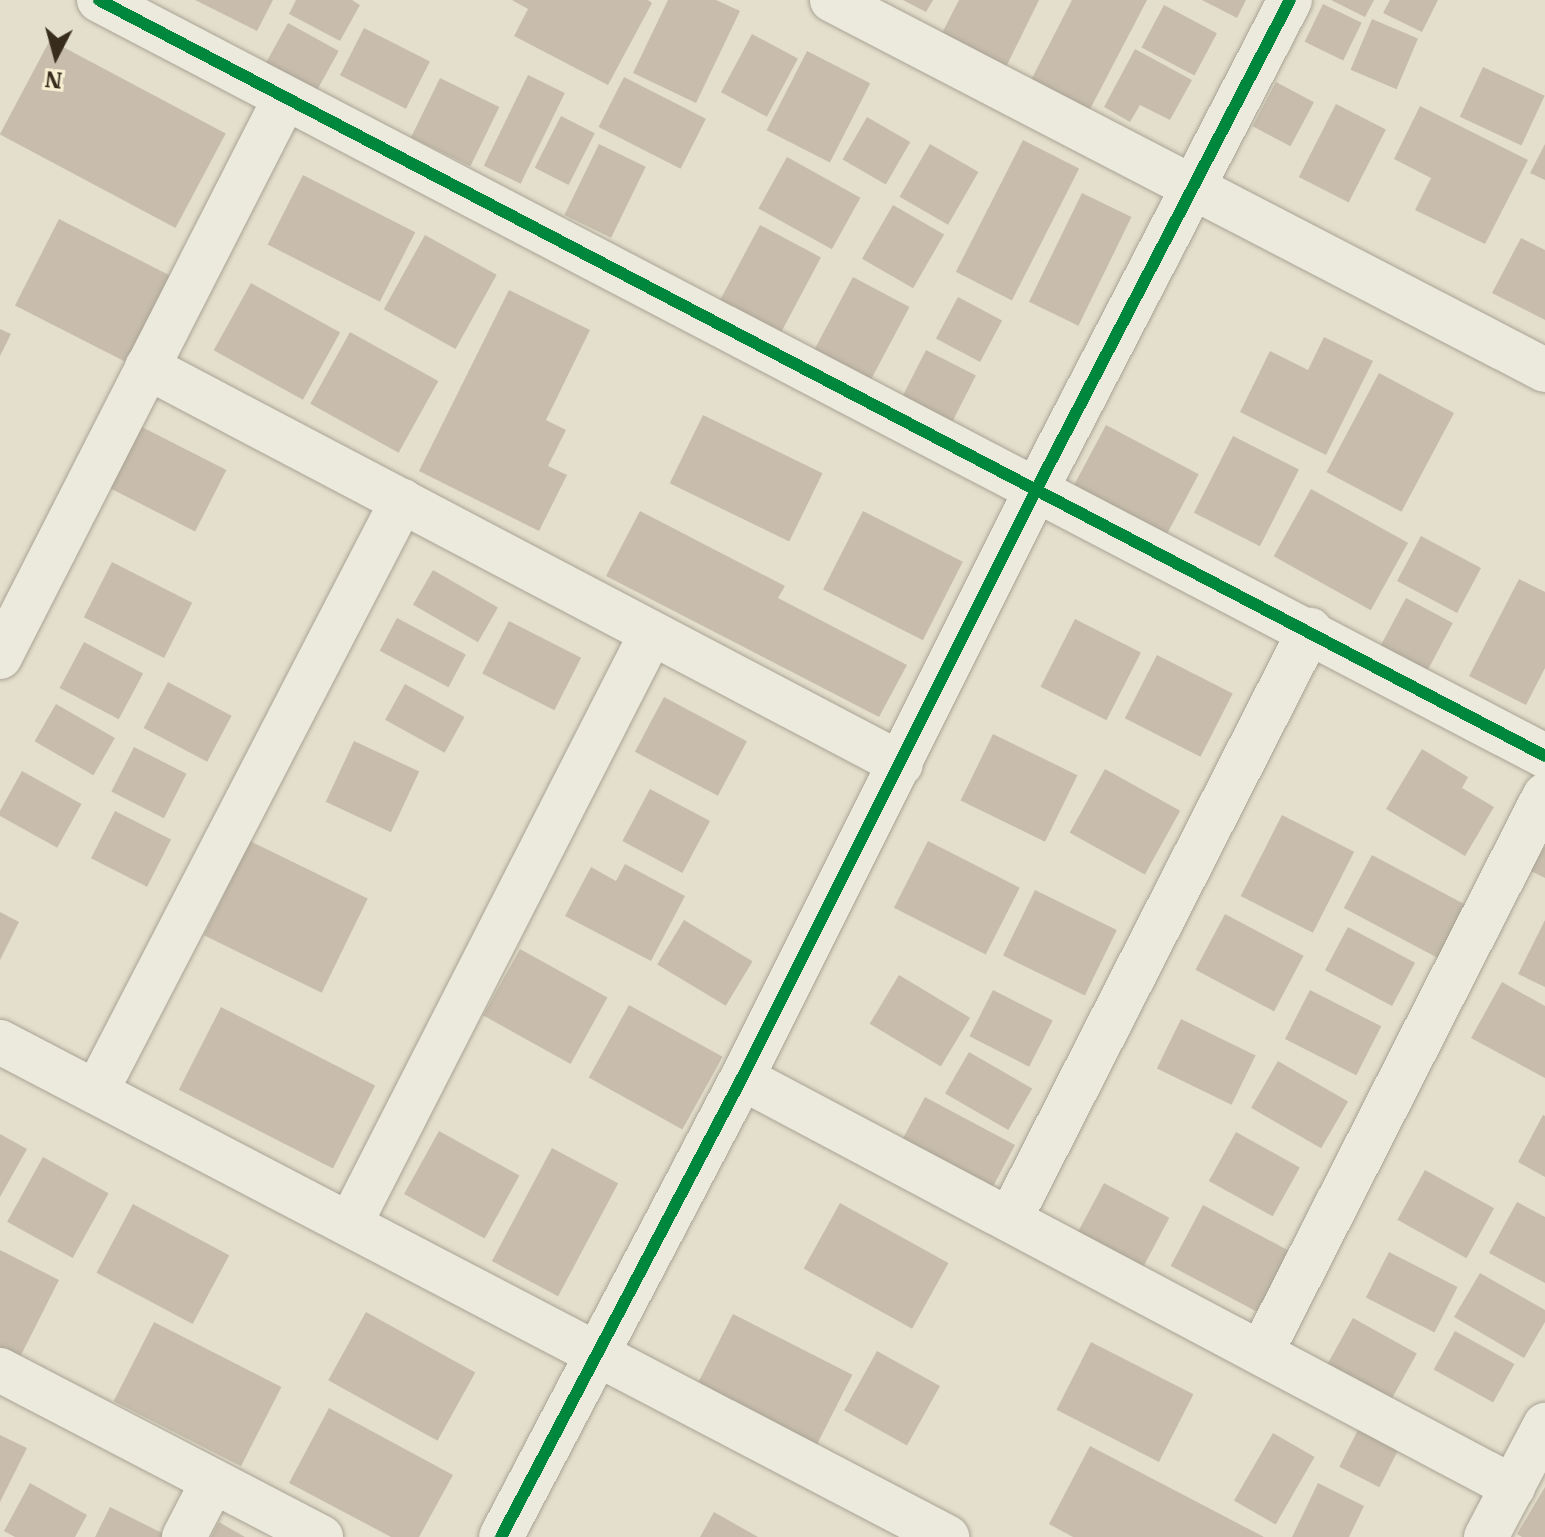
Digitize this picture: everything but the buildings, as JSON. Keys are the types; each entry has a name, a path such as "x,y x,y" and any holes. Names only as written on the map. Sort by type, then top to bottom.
{"street":[{"path":"99,0 1310,630 1545,756"},
{"path":"832,0 1545,370"},
{"path":"501,1537 742,1078 1036,490 1290,0"},
{"path":"0,657 285,98"},
{"path":"147,367 901,764"},
{"path":"96,1092 402,501"},
{"path":"1011,1217 1310,630"},
{"path":"350,1224 651,634"},
{"path":"1261,1353 1545,795"},
{"path":"0,1042 947,1537"},
{"path":"742,1078 1011,1217 1513,1487"},
{"path":"0,1370 212,1483 321,1537"},
{"path":"1486,1537 1545,1425"},
{"path":"184,1537 212,1483"}],"cycle path":[{"path":"99,0 1545,756"},
{"path":"501,1537 742,1078 1036,490 1290,0"}]}
